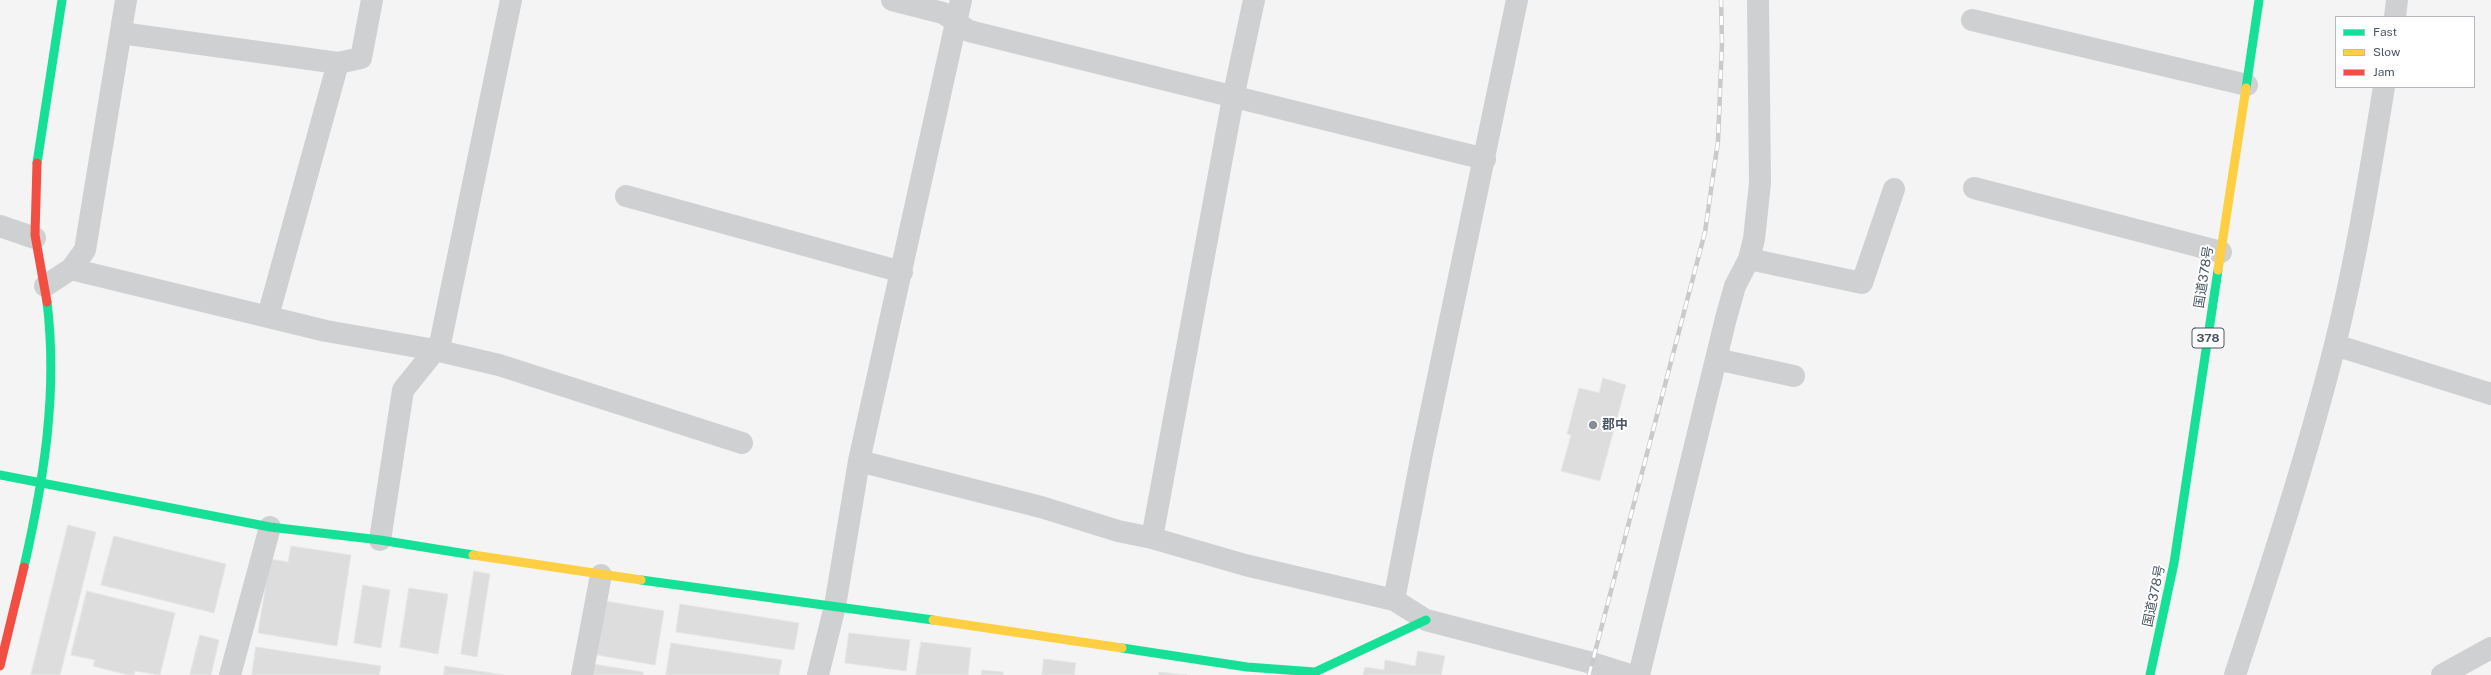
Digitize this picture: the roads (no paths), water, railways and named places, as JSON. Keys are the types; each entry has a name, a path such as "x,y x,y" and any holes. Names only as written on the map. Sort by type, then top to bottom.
{"main road":[{"path":"0,666 34,530 42,485 51,398 44,286 35,238 35,194 40,136 62,0"},
{"name":"国道378号","path":"2150,675 2174,563 2259,0"},
{"path":"0,475 42,485 270,528 380,540 601,575 835,606 1157,655 1247,667 1315,673 1426,620"}],"street":[{"path":"44,286 71,268 84,250 126,0"},
{"path":"121,33 338,63 361,58 372,0"},
{"path":"380,540 403,390 440,344 511,0"},
{"path":"892,0 943,13 969,31 1233,98 1485,159"},
{"path":"818,675 835,606 859,461 961,0"},
{"path":"1152,538 1233,98 1254,0"},
{"path":"1394,600 1422,454 1485,159 1517,0"},
{"path":"859,461 1152,538 1245,565 1394,600 1426,620 1629,674 1735,286 1749,259 1754,239 1760,183 1758,0"},
{"path":"2395,16 2397,0"},
{"path":"1972,20 2247,85"},
{"path":"268,316 338,63"},
{"path":"2235,675 2290,506 2335,345 2365,206 2384,88"},
{"path":"1974,188 2221,252"},
{"path":"1749,259 1862,283 1894,189"},
{"path":"626,196 902,272"},
{"path":"0,226 35,238"},
{"path":"71,268 326,331 435,350 499,366 742,443"},
{"path":"2335,345 2491,394"},
{"path":"1716,359 1794,376"},
{"path":"230,675 270,528"},
{"path":"582,675 601,575"},
{"path":"2442,675 2491,648"}],"railway":[{"path":"1589,675 1705,232 1718,141 1722,43 1721,0"}],"place":[{"name":"郡中","path":"1593,425"}]}
